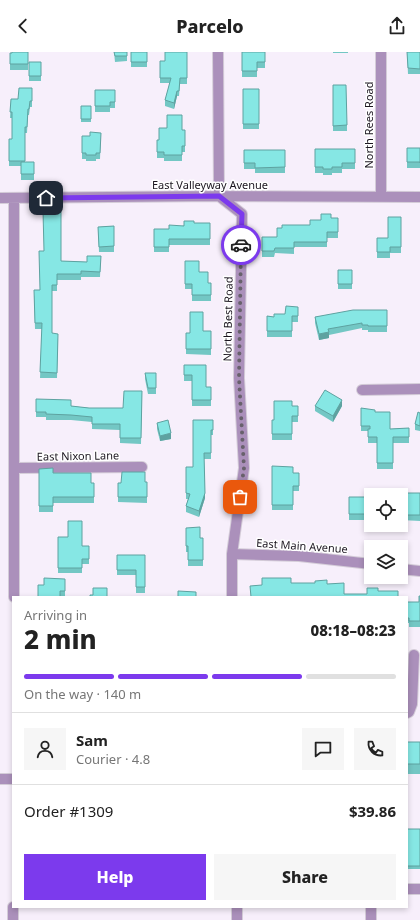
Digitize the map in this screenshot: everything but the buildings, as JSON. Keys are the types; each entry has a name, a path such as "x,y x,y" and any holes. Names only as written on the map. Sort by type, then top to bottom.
{"street":[{"path":"218,52 219,196"},
{"name":"North Rees Road","path":"381,52 381,197"},
{"name":"East Valleyway Avenue","path":"0,198 219,196 420,198"},
{"name":"North Best Road","path":"219,196 242,214 239,378 244,468 232,554 232,596"},
{"path":"14,199 14,596"},
{"path":"362,390 420,389"},
{"name":"East Nixon Lane","path":"14,468 142,467"},
{"name":"East Main Avenue","path":"232,554 299,556 364,563"},
{"path":"408,570 420,572"},
{"path":"408,712 412,704 414,655"},
{"path":"0,779 12,779"},
{"path":"408,889 420,889"},
{"path":"13,908 13,920"},
{"path":"237,908 237,920"},
{"path":"371,908 371,920"}],"way so far":[{"path":"240,497 244,468 239,378 241,245"}],"route":[{"path":"46,198 219,196 242,214 241,245"}]}
